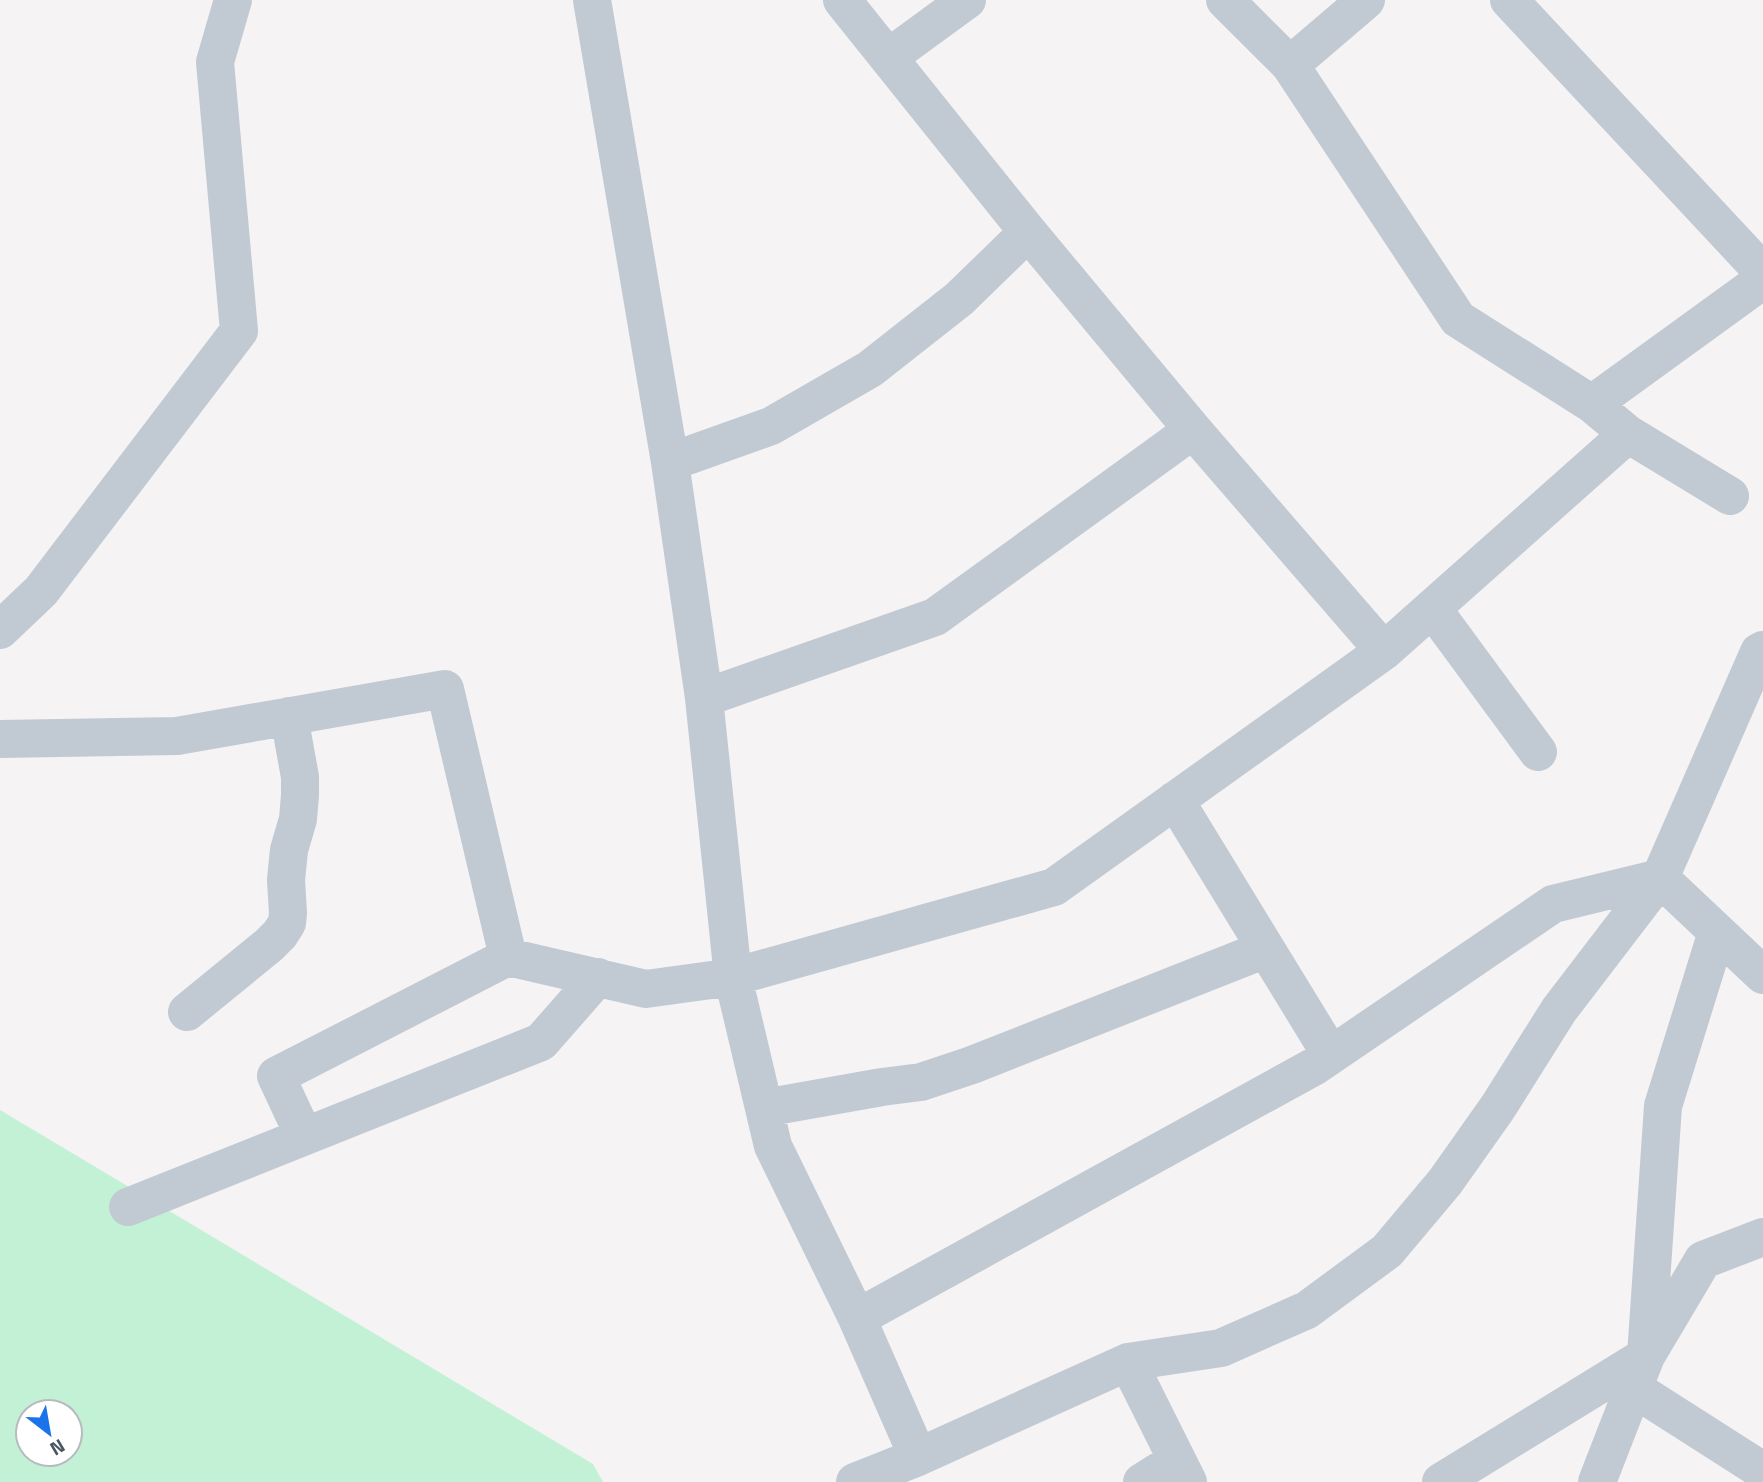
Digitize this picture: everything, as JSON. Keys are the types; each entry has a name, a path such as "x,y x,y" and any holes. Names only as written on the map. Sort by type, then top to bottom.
{"street":[{"path":"0,630 41,591 239,331 215,62 233,0"},
{"path":"592,0 670,463 704,698 733,977 773,1146 858,1318 918,1457"},
{"path":"842,0 1028,232 1193,430 1384,651"},
{"path":"889,57 967,0"},
{"path":"1225,0 1290,65 1458,319 1592,404 1628,434 1730,496"},
{"path":"1290,65 1366,0"},
{"path":"1509,0 1763,272"},
{"path":"670,463 772,426 870,369 959,299 1028,232"},
{"path":"1592,404 1763,280"},
{"path":"704,698 934,617 1193,430"},
{"path":"304,1136 276,1076 508,957 646,989 733,977 1054,887 1384,651 1628,434"},
{"path":"1432,608 1538,752"},
{"path":"855,1482 918,1457 1128,1362 1221,1348 1307,1310 1387,1251 1445,1182 1498,1107 1559,1010 1660,878 1752,703 1759,652 1763,650"},
{"path":"0,739 177,736 445,688 508,957"},
{"path":"187,1012 269,945 281,934 287,923 286,880 289,850 298,818 300,796 300,776 289,716"},
{"path":"1175,800 1331,1055"},
{"path":"1660,878 1763,975"},
{"path":"858,1318 1315,1066 1553,904 1660,878"},
{"path":"1639,1372 1663,1106 1709,925"},
{"path":"764,1108 921,1082 972,1065 1266,949"},
{"path":"128,1207 541,1042 598,977"},
{"path":"1597,1482 1639,1372 1703,1260 1763,1237"},
{"path":"1128,1362 1182,1471 1142,1482"},
{"path":"1639,1372 1763,1471"},
{"path":"1441,1482 1639,1372"}],"green space":[{"path":"0,1110 593,1464 603,1482 0,1482"}]}
